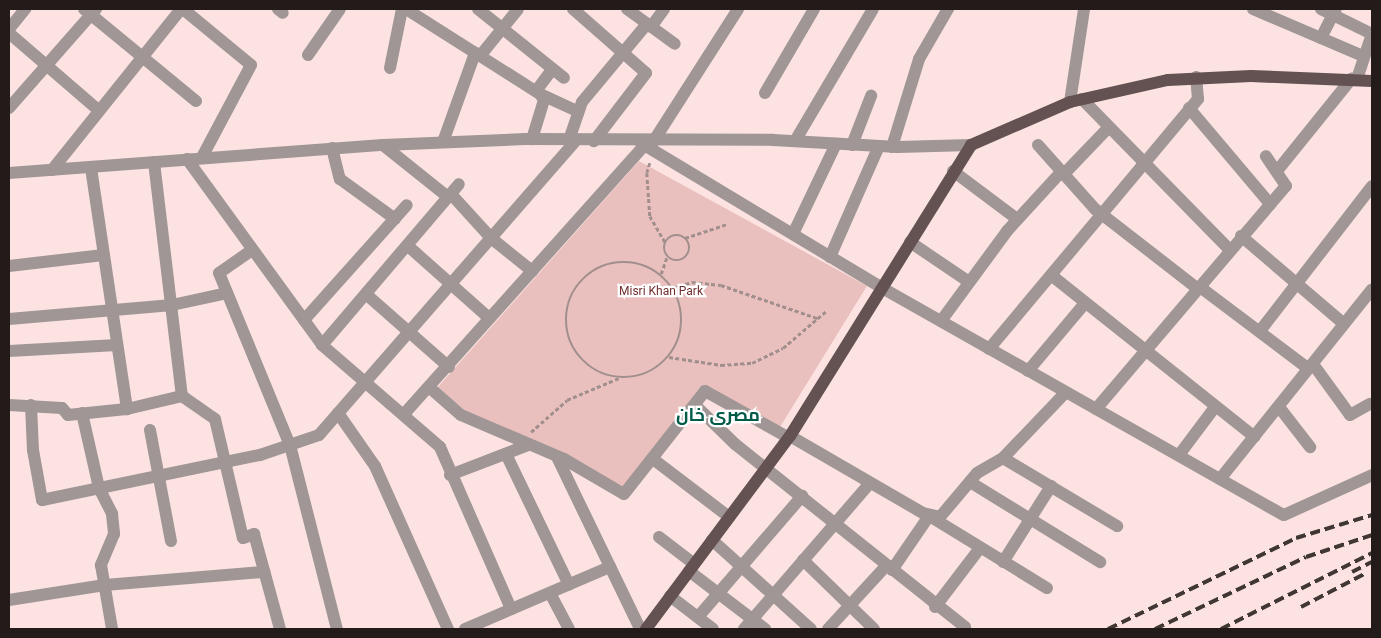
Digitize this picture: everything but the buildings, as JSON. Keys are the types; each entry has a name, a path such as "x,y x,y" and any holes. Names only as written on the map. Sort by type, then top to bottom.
{"main road":[{"path":"646,629 789,437 884,289 953,170 971,145 1076,101 1196,77 1354,78 1372,81"}],"street":[{"path":"9,28 25,9"},
{"path":"52,170 97,109 182,9 251,65 202,157"},
{"path":"308,55 340,9"},
{"path":"390,68 402,9"},
{"path":"406,9 538,93 576,111"},
{"path":"478,9 564,78"},
{"path":"443,142 478,54 518,9"},
{"path":"573,9 646,73 594,141"},
{"path":"627,9 675,44"},
{"path":"31,405 32,450 42,500 290,445 319,435 491,238 572,140 576,111 623,53 664,9"},
{"path":"405,413 430,388 489,318 648,145 738,9"},
{"path":"765,93 814,9"},
{"path":"795,141 873,9"},
{"path":"830,257 885,147 919,59 948,9"},
{"path":"1084,9 1076,101 1108,126 1230,250"},
{"path":"1253,9 1361,56"},
{"path":"9,108 91,11 140,57 196,101"},
{"path":"1277,171 1354,78 1361,56 1372,34 1330,11 1321,38"},
{"path":"9,33 97,109"},
{"path":"538,93 552,70"},
{"path":"989,349 1144,161 1198,99 1196,77"},
{"path":"532,139 544,100 538,93"},
{"path":"852,145 871,96"},
{"path":"1189,108 1270,204"},
{"path":"941,321 1017,219 1108,126"},
{"path":"9,173 332,148 532,139 648,145 795,141 885,147 971,145"},
{"path":"793,234 836,144"},
{"path":"383,145 453,192 491,238 532,271"},
{"path":"648,145 884,289 1284,515 1372,475"},
{"path":"1038,145 1102,214 1199,288 1311,366 1350,415 1370,404"},
{"path":"332,148 340,180 395,219"},
{"path":"1096,409 1287,182 1266,156"},
{"path":"186,159 322,345 405,413 440,447 450,475 511,609"},
{"path":"154,162 182,396 215,419 243,538 254,534 280,629"},
{"path":"91,168 127,410"},
{"path":"953,170 1017,219"},
{"path":"1260,331 1297,284 1367,204 1372,186"},
{"path":"322,345 367,295 453,192"},
{"path":"304,320 407,205"},
{"path":"1241,236 1344,324"},
{"path":"910,242 969,282"},
{"path":"408,246 489,318"},
{"path":"252,250 219,273 290,445 337,629"},
{"path":"9,266 103,256"},
{"path":"1051,275 1144,352 1255,437"},
{"path":"1220,479 1372,289"},
{"path":"9,319 112,308 172,305 227,293"},
{"path":"367,295 449,366"},
{"path":"1028,371 1085,303"},
{"path":"9,351 118,345"},
{"path":"430,388 461,415 525,444 557,456 624,494 705,391 930,517 1047,588"},
{"path":"832,628 852,603 889,568 930,517 945,513 970,482 1002,458 1066,392"},
{"path":"9,404 62,408 68,415 127,410 182,396"},
{"path":"695,405 766,468 834,521 935,607 965,627"},
{"path":"1179,456 1215,406"},
{"path":"1279,407 1310,447"},
{"path":"82,413 99,488 112,514 114,534 101,564 112,629"},
{"path":"338,413 376,466 448,629"},
{"path":"150,430 171,541"},
{"path":"450,475 506,454 525,444"},
{"path":"506,454 568,585"},
{"path":"557,456 640,629"},
{"path":"1002,458 1117,526"},
{"path":"652,459 729,517"},
{"path":"970,482 1100,562"},
{"path":"744,629 834,521 870,483"},
{"path":"1004,562 1051,486"},
{"path":"698,617 802,496"},
{"path":"658,537 718,593 766,629"},
{"path":"712,540 811,629"},
{"path":"935,607 980,548"},
{"path":"803,560 852,603 874,629"},
{"path":"465,629 610,567"},
{"path":"9,600 105,585 264,572"},
{"path":"550,593 569,629"},
{"path":"670,596 713,629"}],"path":[{"path":"648,145 649,206 665,242 667,257 662,275"},
{"path":"665,242 676,235 685,238 727,224"},
{"path":"667,257 678,261 686,258 690,246 685,238"},
{"path":"525,444 557,406 620,377 651,371 669,357 682,320 673,288 662,275 630,262 613,262 590,274 573,293 567,327 573,346 592,368 620,377"},
{"path":"673,288 692,282 721,285 818,318"},
{"path":"669,357 721,365 752,362 783,348 826,311"}],"green space":[{"name":"Misri Khan Park","path":"639,161 867,286 780,427 705,387 623,489 471,415 437,388"}],"railway":[{"path":"1108,629 1296,538 1372,515"},
{"path":"1155,629 1306,557 1372,535"},
{"path":"1221,629 1372,553"},
{"path":"1352,572 1372,562"},
{"path":"1301,607 1366,573"}],"district":[{"name":"مصری خان","path":"718,415"}]}
